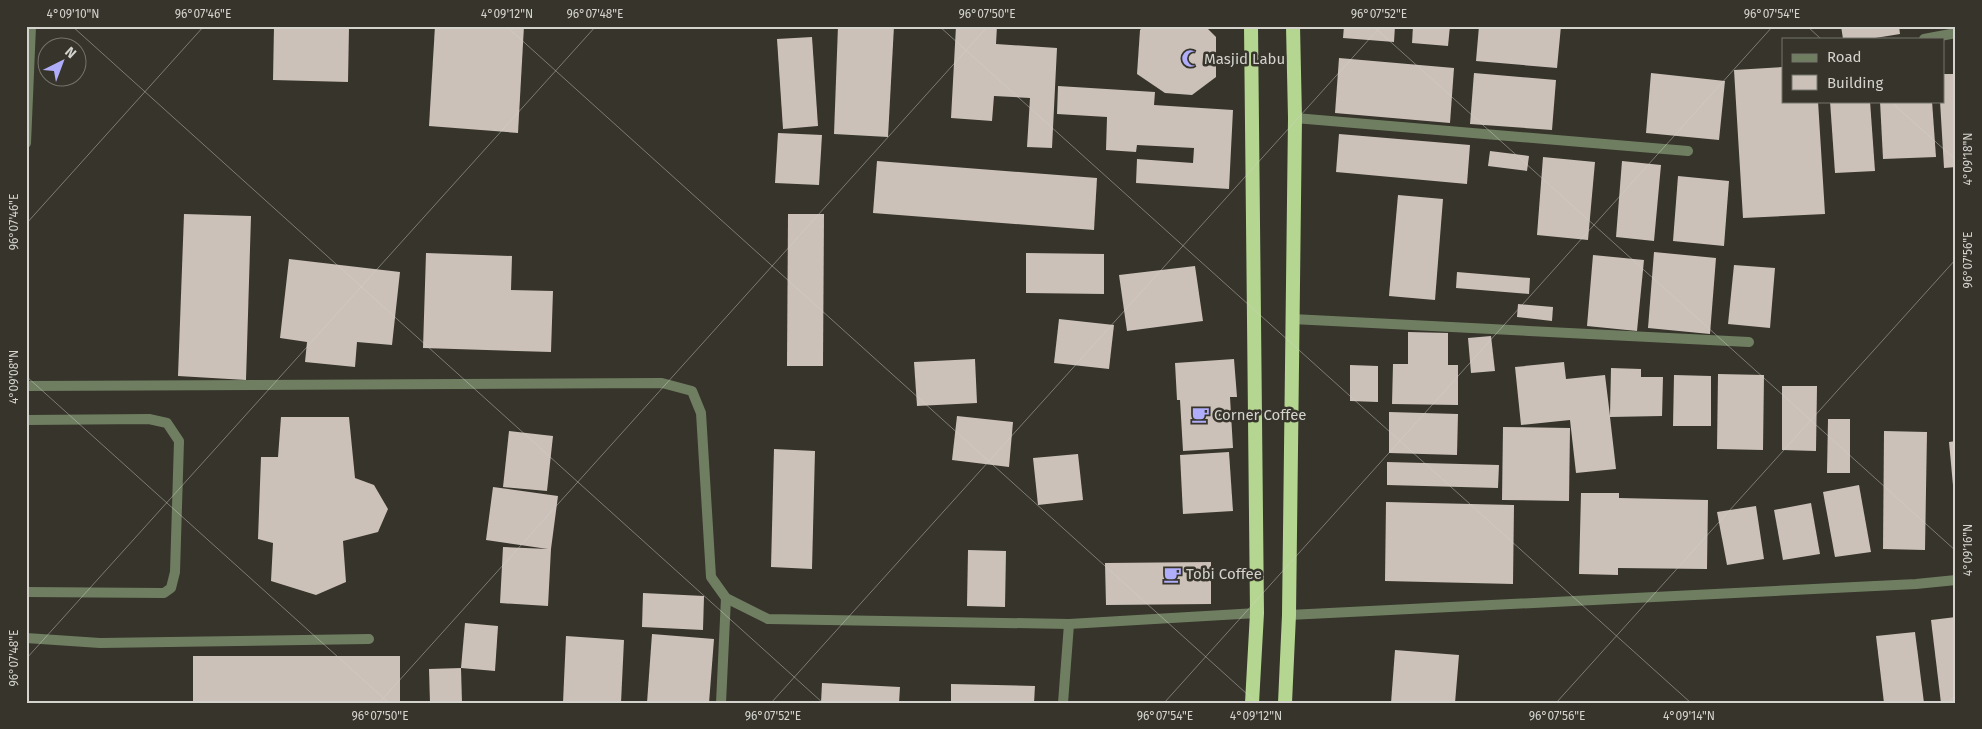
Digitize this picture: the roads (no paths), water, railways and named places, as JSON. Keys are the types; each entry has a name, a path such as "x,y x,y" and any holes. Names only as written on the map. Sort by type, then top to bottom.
{"highway":[{"path":"1251,26 1257,612 1252,703"},
{"path":"1285,703 1289,615 1295,118 1293,26"}],"street":[{"path":"26,144 31,26"},
{"path":"1929,38 1956,33"},
{"path":"1295,118 1688,151"},
{"path":"1292,319 1749,342"},
{"path":"26,386 662,383 692,392 701,413 710,577 726,598 768,619 1069,624 1257,612"},
{"path":"26,420 150,419 167,423 179,441 175,572 171,588 164,593 26,592"},
{"path":"1289,615 1916,584 1956,580"},
{"path":"721,703 726,598"},
{"path":"1063,703 1069,624"},
{"path":"26,638 100,643 369,639"}],"place":[{"name":"Masjid Labu","path":"1190,59"},
{"name":"Corner Coffee","path":"1200,415"},
{"name":"Tobi Coffee","path":"1172,574"}]}
